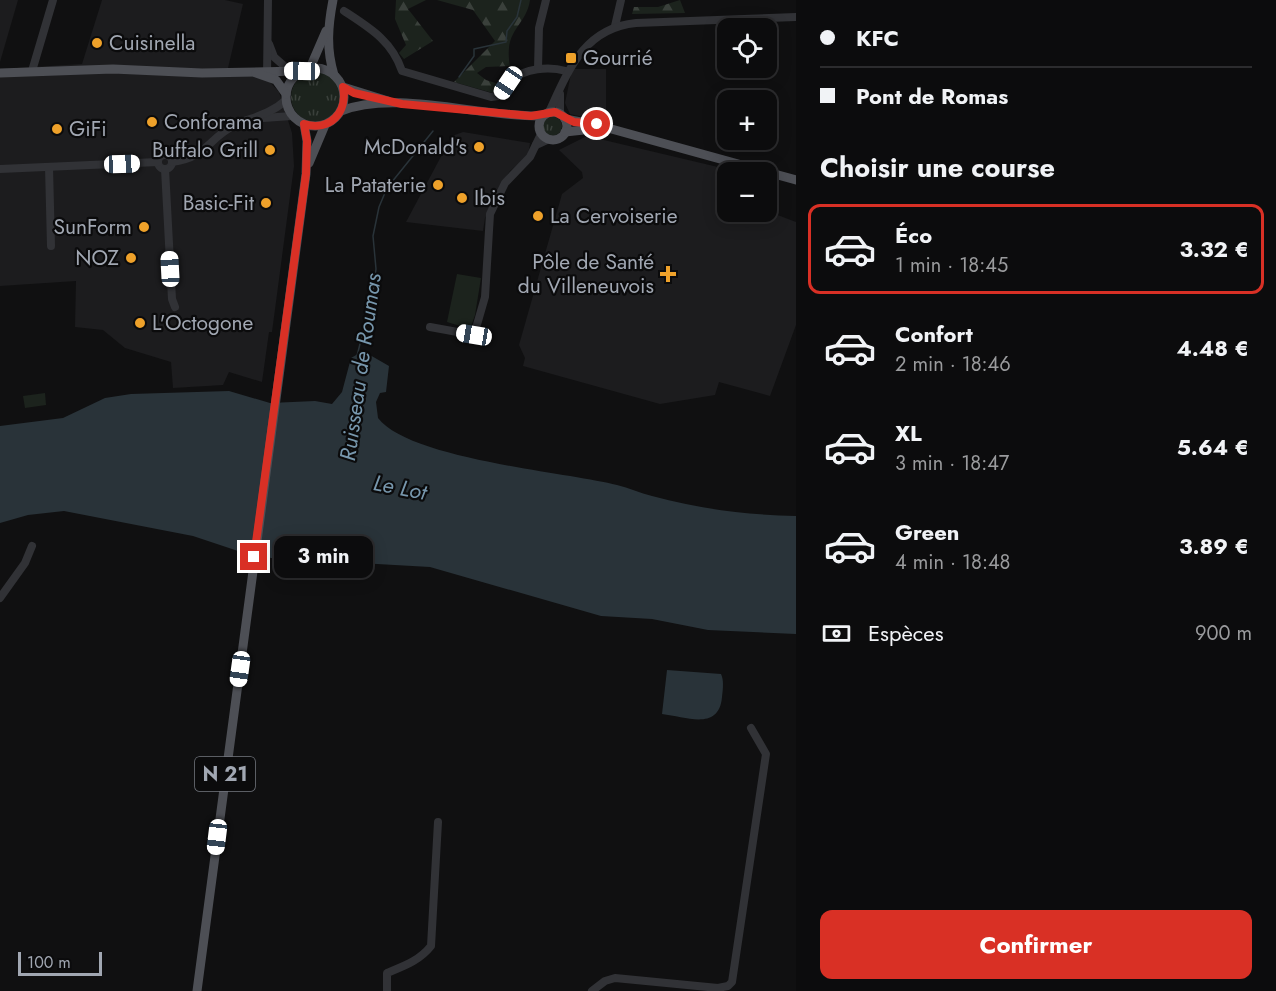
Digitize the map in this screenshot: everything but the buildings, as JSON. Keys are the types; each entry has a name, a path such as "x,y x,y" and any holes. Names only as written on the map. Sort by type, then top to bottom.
{"main road":[{"path":"333,0 328,26 328,55 334,75 343,87 354,93 402,104"},
{"path":"286,97 291,81 306,70 328,26"},
{"path":"0,73 114,69 267,73 318,68 334,75"},
{"path":"267,73 280,83 292,116 304,124 325,125 341,111 364,104 402,104 509,114 546,114 563,116 796,180"},
{"path":"341,111 343,87"},
{"path":"509,114 543,133 560,138 565,132 575,129 610,129"},
{"path":"543,133 546,114"},
{"path":"563,116 565,132"},
{"name":"N 21","path":"197,991 306,174 307,141 304,124"},
{"name":"N 21","path":"306,174 319,134 325,125"}],"street":[{"path":"32,71 53,0"},
{"path":"267,73 268,0"},
{"path":"538,69 538,28 546,0"},
{"path":"615,26 621,0"},
{"path":"344,11 386,41 393,49 402,71 491,97 498,96 512,79 538,69 566,71"},
{"path":"546,114 566,71 581,49 615,26 636,23 796,17"},
{"path":"267,37 274,57 290,70"},
{"path":"562,83 559,105 563,116"},
{"path":"165,169 172,162 198,156 234,126 272,110 286,97"},
{"path":"255,118 292,116"},
{"path":"430,327 474,335 485,297 490,214 505,183 530,157 543,133"},
{"path":"158,162 160,156 165,155 172,162"},
{"path":"0,169 158,162 165,169 170,278 174,307"},
{"path":"49,167 51,246"},
{"path":"0,598 25,563 32,546"},
{"path":"592,991 604,981 615,978 718,988 728,986 732,982 766,754 752,729"},
{"path":"387,991 387,973 415,960 431,946 438,822"}],"shaded area":[{"path":"0,0 18,0 0,62"},
{"path":"102,0 225,0 243,4 228,68 267,79 279,92 292,133 294,166 272,332 269,332 262,382 229,372 223,385 173,388 171,362 125,348 103,330 75,327 76,281 0,286 0,69 82,64"},
{"path":"572,69 606,69 606,122 570,114 565,103"},
{"path":"463,132 530,143 528,156 510,171 494,196 485,218 483,231 406,222 452,136"},
{"name":"Pôle de Santé du Villeneuvois","path":"587,136 717,167 717,222 777,222 777,215 796,222 796,325 770,396 719,382 715,395 660,404 523,366 525,358 519,345 562,194 583,178 582,172 559,150"}],"green space":[{"path":"396,0 426,0 408,9 433,41 404,59 399,53 406,45 395,19"},
{"path":"437,0 530,0 528,9 512,36 510,66 486,67 477,73 486,80 502,85 493,93 454,82 495,41 473,10"},
{"path":"680,0 685,13 632,14 634,7 658,7"},
{"path":"316,72 325,74 336,83 341,97 339,106 330,117 316,122 307,120 296,111 291,97 293,88 302,77"},
{"path":"548,116 556,116 562,122 562,130 556,136 548,136 542,130 542,122"},
{"path":"457,274 481,278 475,315 470,329 447,322"},
{"path":"45,393 46,405 25,408 23,396"}],"water":[{"name":"Le Lot","path":"363,351 389,366 386,392 380,393 376,402 378,418 395,432 421,444 490,462 617,485 648,495 706,508 796,516 796,634 708,630 652,619 601,616 430,567 271,558 241,552 193,536 64,511 28,515 0,523 0,426 63,418 105,398 131,394 229,391 270,403 315,401 332,404 342,392 351,358"},
{"path":"667,670 721,674 723,682 720,708 708,718 700,719 662,714"}],"waterway":[{"name":"Ruisseau de Roumas","path":"459,77 474,56 474,49 506,42 507,31 517,17 521,0"},
{"name":"Ruisseau de Roumas","path":"357,356 373,291 376,269 373,236 379,207 387,188 433,131"}],"place":[{"name":"Cuisinella","path":"97,43"},
{"name":"Gourrié","path":"571,58"},
{"name":"Conforama","path":"152,122"},
{"name":"GiFi","path":"57,129"},
{"name":"McDonald's","path":"479,147"},
{"name":"Buffalo Grill","path":"270,150"},
{"name":"La Pataterie","path":"438,185"},
{"name":"Ibis","path":"462,198"},
{"name":"Basic-Fit","path":"266,203"},
{"name":"La Cervoiserie","path":"538,216"},
{"name":"SunForm","path":"144,227"},
{"name":"NOZ","path":"131,258"},
{"name":"Pôle de Santé du Villeneuvois","path":"668,274"},
{"name":"L'Octogone","path":"140,323"}],"route":[{"path":"254,557 292,263 306,174 307,141 304,124 325,125 337,117 344,104 343,87 354,93 402,104 531,116 543,116 552,111 574,122 597,124"}]}
